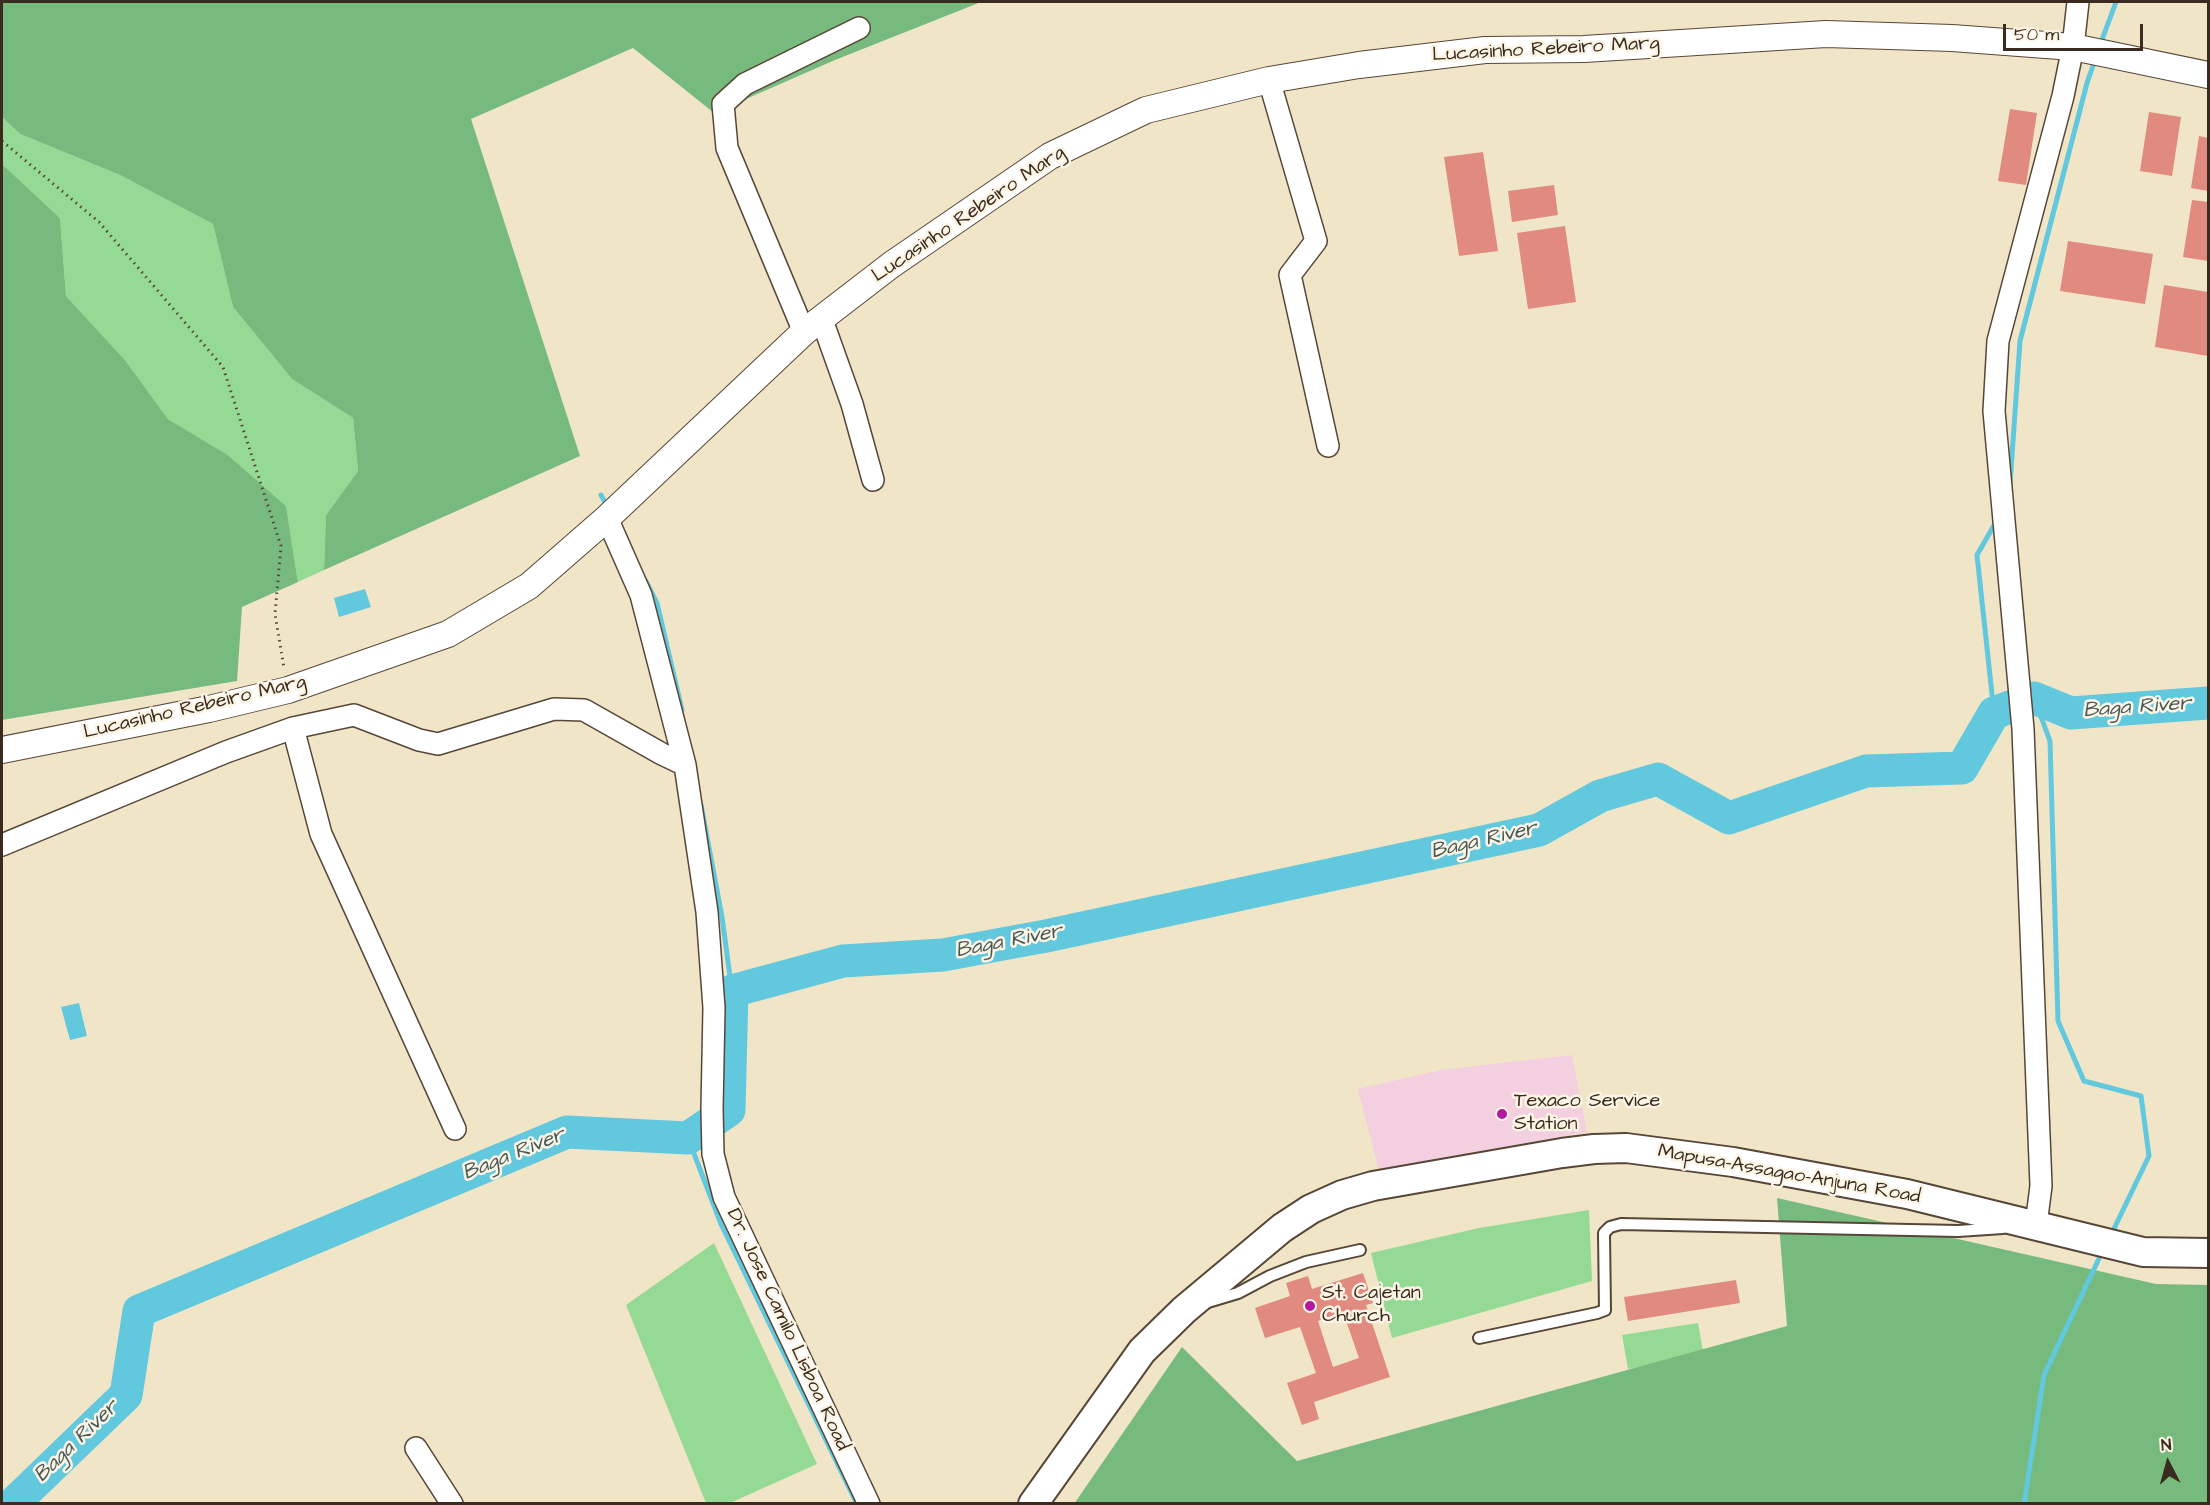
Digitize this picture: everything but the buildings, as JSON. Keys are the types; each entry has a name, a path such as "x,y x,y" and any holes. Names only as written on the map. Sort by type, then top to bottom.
{"main road":[{"name":"Mapusa-Assagao-Anjuna Road","path":"1033,1503 1142,1350 1184,1310 1282,1228 1311,1209 1342,1195 1373,1186 1562,1153 1626,1148 1733,1162 1906,1194 2143,1252 2208,1253"}],"street":[{"path":"2036,1225 2041,1186 2024,729 1994,411 1998,340 2063,96 2073,47 2078,2"},
{"path":"859,28 745,84 723,104 727,147 852,404 873,480"},
{"name":"Lucasinho Rebeiro Marg","path":"2,750 209,709 288,690 448,634 529,586 607,518 813,326 891,265 1050,156 1146,110 1269,80 1359,65 1485,50 1584,49 1826,34 1952,38 2073,47 2208,75"},
{"path":"1269,80 1316,241 1290,275 1328,446"},
{"name":"Dr. Jose Camilo Lisboa Road","path":"607,518 641,595 685,765 707,912 714,1008 713,1154 724,1197 869,1503"},
{"path":"2,845 226,752 293,728 354,715 418,740 438,744 554,710 584,710 685,765"},
{"path":"293,728 321,834 455,1128"},
{"path":"416,1448 452,1503"}],"lane":[{"path":"1479,1338 1605,1310 1604,1233 1610,1227 1621,1224 1958,1231 2036,1225"},
{"path":"1184,1310 1238,1293 1270,1276 1306,1262 1360,1250"}],"path":[{"path":"2,141 99,222 223,367 281,546 275,614 288,690"}],"shaded area":[{"path":"1572,1055 1587,1132 1379,1171 1358,1089 1441,1070"}],"green space":[{"path":"2,2 981,2 835,60 714,113 633,48 471,119 580,456 324,570 326,515 358,471 353,418 292,379 233,307 213,224 120,175 20,134 2,117"},
{"path":"2,117 20,134 120,175 213,224 233,307 292,379 353,418 358,471 326,515 324,570 298,582 286,506 228,455 168,419 125,360 66,296 60,218 2,164"},
{"path":"2,164 60,218 66,296 125,360 168,419 228,455 286,506 298,582 242,607 237,681 2,720"},
{"path":"1777,1198 2156,1284 2208,1285 2208,1503 1074,1504 1182,1347 1297,1461 1787,1326"},
{"path":"1589,1210 1592,1281 1392,1338 1371,1253 1479,1228"},
{"path":"714,1243 817,1464 730,1503 706,1503 626,1305"},
{"path":"1698,1323 1704,1357 1628,1369 1622,1335"}],"water":[{"path":"365,589 371,607 339,617 334,598"},
{"path":"79,1003 87,1036 70,1040 61,1007"}],"waterway":[{"path":"2100,45 2116,2"},
{"path":"2010,484 2020,341 2095,60"},
{"path":"601,495 607,506"},
{"path":"1994,713 1977,555 1997,520"},
{"path":"646,581 657,603 682,710"},
{"path":"2034,698 2050,741 2058,1021 2084,1081 2141,1096 2149,1156 2110,1237"},
{"name":"Baga River","path":"13,1504 126,1395 139,1311 567,1132 688,1138 729,1110 732,991 843,961 943,955 1046,936 1539,830 1600,796 1658,779 1729,818 1866,771 1962,768 1994,713 2034,698 2071,713 2208,703"},
{"path":"701,805 722,917 732,991"},
{"path":"688,1138 721,1224 857,1504"},
{"path":"2024,1504 2044,1375 2103,1250"}],"place":[{"name":"Texaco Service Station","path":"1502,1114"},
{"name":"St. Cajetan Church","path":"1310,1306"}]}
